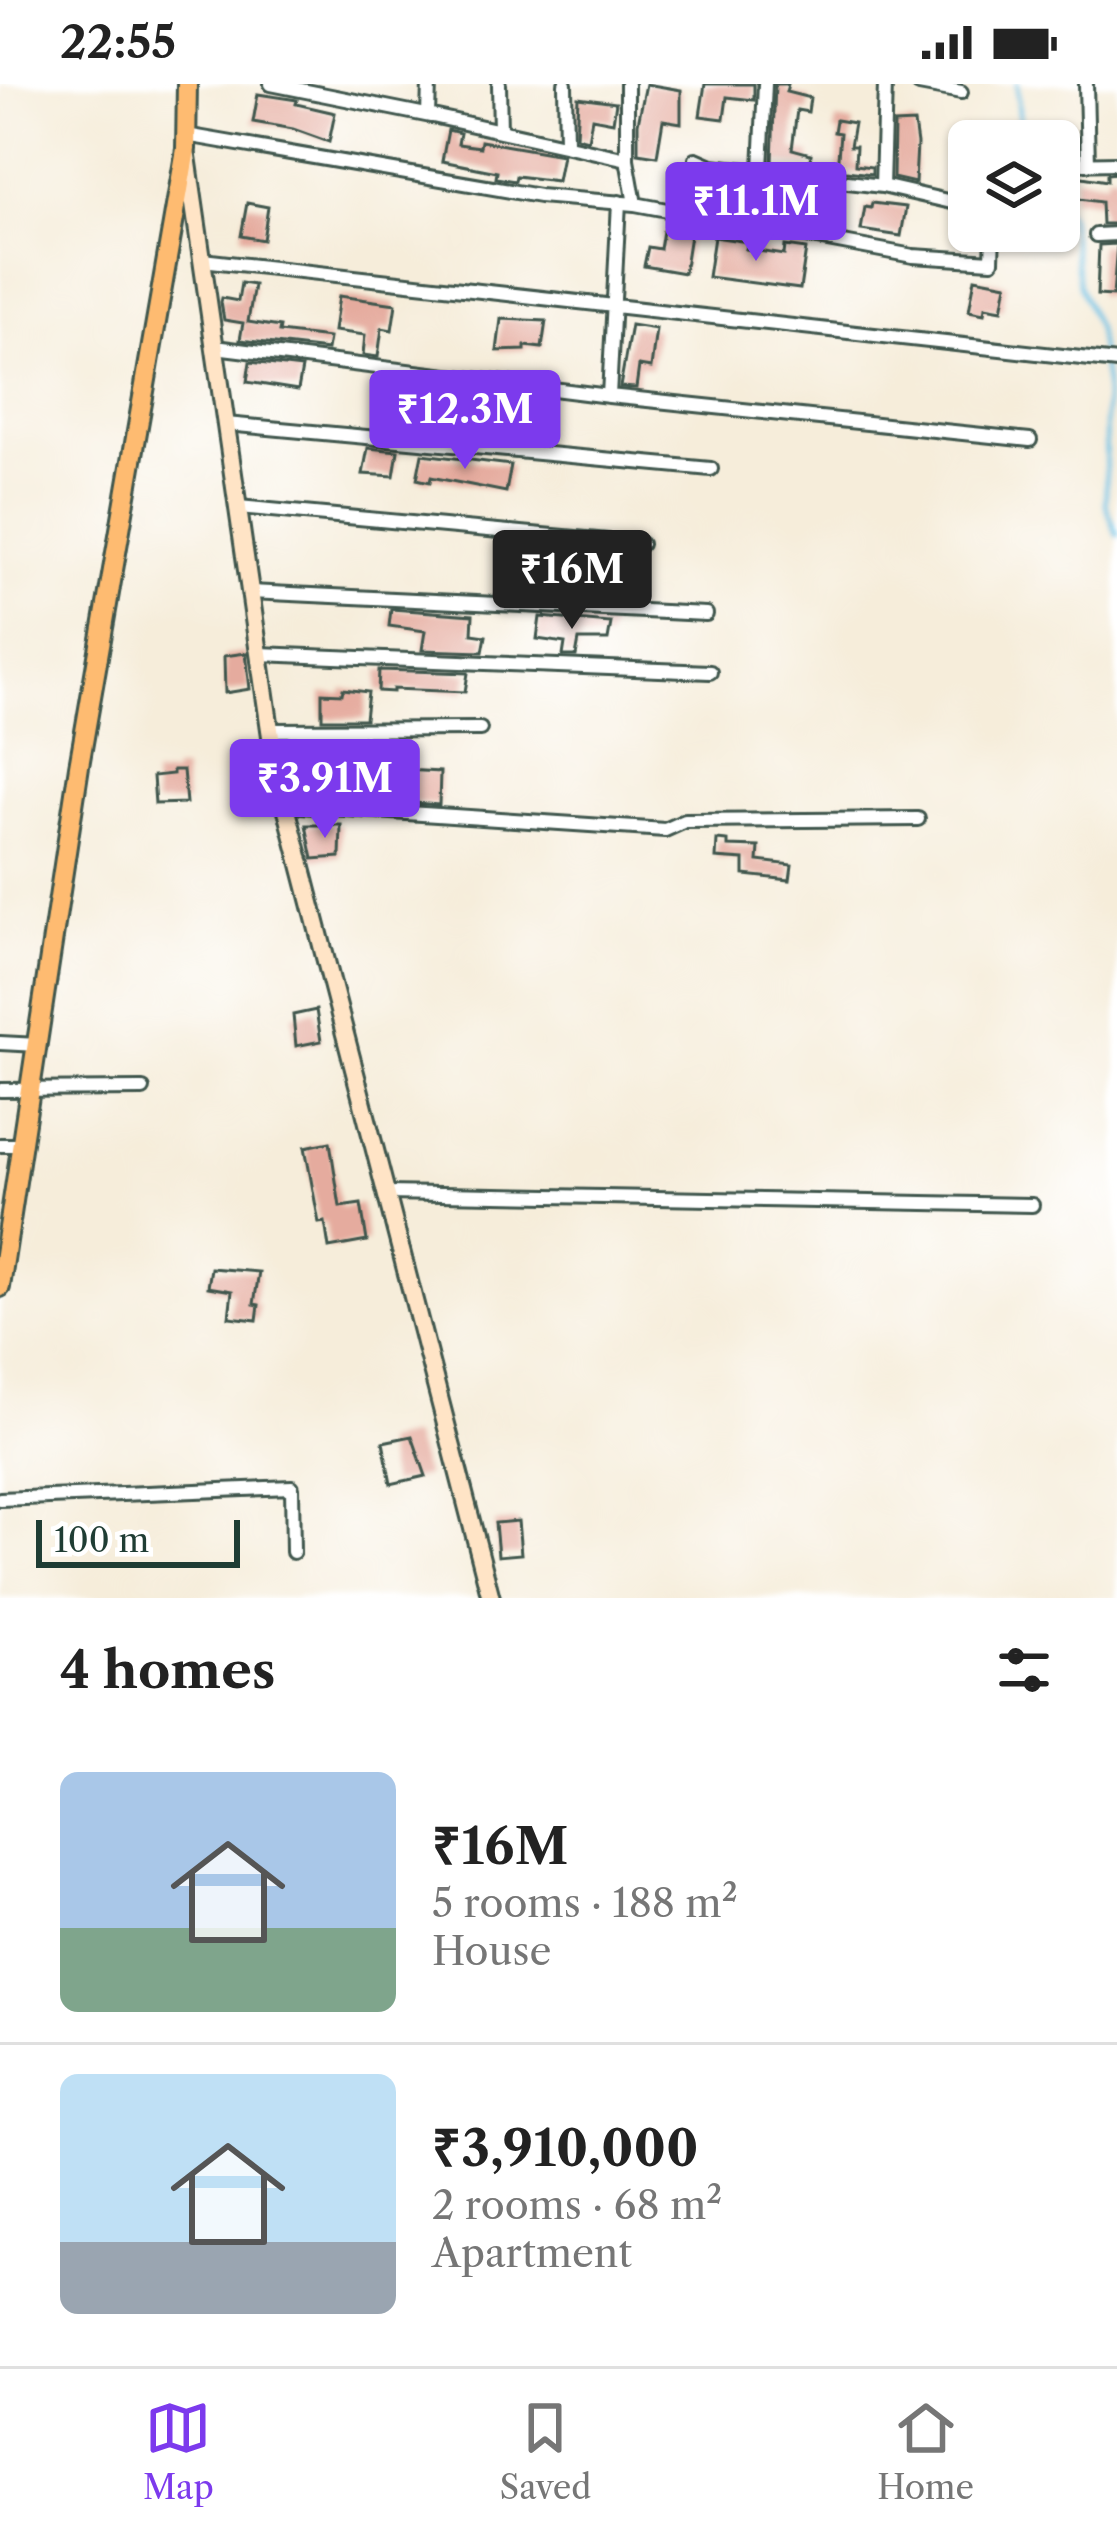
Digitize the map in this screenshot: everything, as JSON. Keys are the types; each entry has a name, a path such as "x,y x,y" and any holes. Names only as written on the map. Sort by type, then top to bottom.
{"main road":[{"path":"0,1287 4,1233 32,1089 79,766 186,142 188,84"}],"street":[{"path":"360,84 360,102"},
{"path":"429,84 428,115 432,116"},
{"path":"499,84 500,131"},
{"path":"565,84 566,145"},
{"path":"627,84 627,159 635,204"},
{"path":"761,170 765,84"},
{"path":"882,186 885,84"},
{"path":"919,84 961,92"},
{"path":"1086,84 1088,164"},
{"path":"279,85 627,159"},
{"path":"491,1598 270,730 186,142 538,196 635,204 913,256 992,261 992,252"},
{"path":"697,159 712,166 882,186 948,201"},
{"path":"1080,164 1117,163"},
{"path":"609,396 620,202"},
{"path":"1096,235 1117,234"},
{"path":"202,260 1107,361"},
{"path":"215,346 609,396 1030,440"},
{"path":"226,424 711,469"},
{"path":"238,507 641,544"},
{"path":"250,592 706,614"},
{"path":"259,654 710,672"},
{"path":"270,730 480,729"},
{"path":"286,805 665,830 685,821 917,819"},
{"path":"0,1043 38,1045"},
{"path":"0,1090 143,1089"},
{"path":"0,1145 23,1144"},
{"path":"386,1193 1032,1204"},
{"path":"0,1499 292,1486 293,1552"}],"building":[{"path":"646,84 681,90 681,123 663,120 657,156 638,153"},
{"path":"705,84 754,84 754,100 727,97 724,119 700,116"},
{"path":"775,84 788,84 786,92 810,98 808,112 797,110 792,149 811,154 809,167 772,162"},
{"path":"258,94 335,113 329,142 253,122"},
{"path":"578,97 616,102 613,122 592,118 588,140 576,137"},
{"path":"836,120 854,123 850,146 856,146 855,165 872,167 872,174 837,170 840,133 834,132"},
{"path":"914,123 915,183 893,178 894,124"},
{"path":"448,130 460,133 458,144 480,147 481,141 562,155 557,181 496,178 497,172 442,161"},
{"path":"1117,173 1117,224 1102,224 1101,202 1080,199 1080,177 1107,181 1107,174"},
{"path":"690,176 726,180 721,208 686,203"},
{"path":"767,189 822,202 819,228 761,217"},
{"path":"247,203 268,207 263,240 241,236"},
{"path":"872,203 906,207 901,236 861,230 865,207 871,208"},
{"path":"663,231 690,235 684,273 644,266 648,247 660,249"},
{"path":"714,237 748,242 746,249 784,255 785,246 806,249 800,289 708,277"},
{"path":"1117,244 1113,296 1097,295 1099,245"},
{"path":"975,278 1007,284 1002,310 969,311"},
{"path":"241,283 254,285 248,322 280,327 279,332 329,338 327,350 240,340 243,323 224,320 221,302 222,298 238,301"},
{"path":"339,296 396,304 392,330 382,328 378,357 363,355 365,335 334,331"},
{"path":"501,319 546,321 542,348 497,351"},
{"path":"631,325 656,329 651,368 639,366 636,388 620,387"},
{"path":"250,362 302,368 298,390 247,382"},
{"path":"368,448 398,451 394,476 363,474"},
{"path":"422,454 511,465 506,492 431,477 430,482 417,479"},
{"path":"391,609 473,615 472,634 486,636 483,652 422,650 425,631 389,626"},
{"path":"540,617 611,623 608,640 579,640 576,656 563,656 565,643 537,639"},
{"path":"246,653 250,689 225,693 224,656"},
{"path":"379,670 468,673 465,692 393,692 378,691"},
{"path":"343,689 368,692 365,719 322,719 322,693 342,694"},
{"path":"356,741 396,742 395,768 355,767"},
{"path":"173,770 183,770 186,803 155,804 153,776 173,774"},
{"path":"404,770 440,772 439,805 403,802"},
{"path":"306,825 341,825 340,857 313,859"},
{"path":"717,840 728,841 728,846 759,847 758,861 792,865 790,880 744,875 744,860 716,858"},
{"path":"316,1010 321,1041 296,1046 293,1015"},
{"path":"330,1142 340,1207 361,1204 367,1241 329,1248 325,1222 319,1223 305,1147"},
{"path":"211,1268 259,1272 254,1304 259,1305 257,1320 229,1317 232,1291 208,1287"},
{"path":"412,1436 426,1476 391,1484 383,1442"},
{"path":"518,1521 521,1554 498,1556 495,1523"}],"waterway":[{"path":"1017,84 1020,120"},
{"path":"1074,252 1079,286 1097,329 1105,384 1106,504 1117,535"}]}
